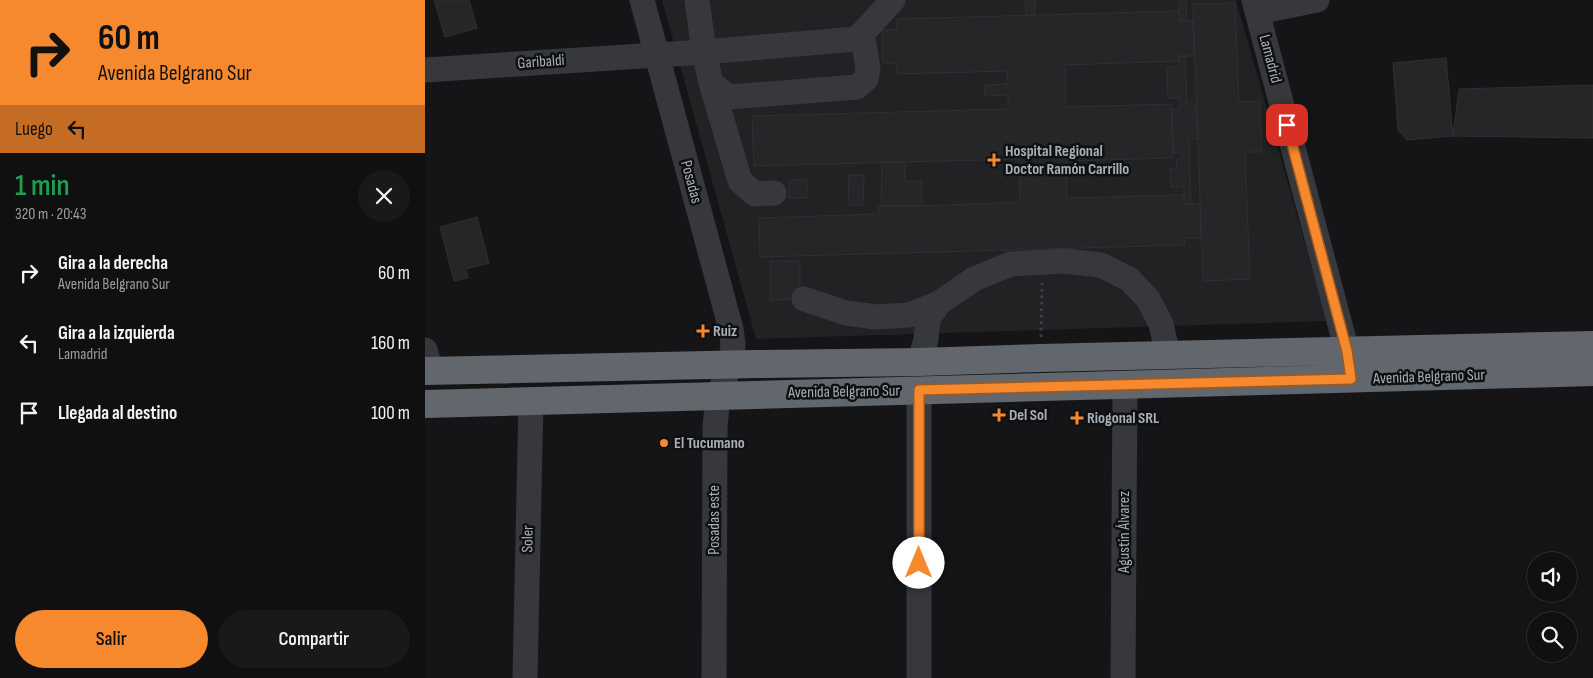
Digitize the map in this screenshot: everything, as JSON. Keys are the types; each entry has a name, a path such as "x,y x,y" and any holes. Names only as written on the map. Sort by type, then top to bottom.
{"highway":[{"name":"Avenida Belgrano Sur","path":"427,364 919,362 1593,345"},
{"name":"Avenida Belgrano Sur","path":"425,404 1593,372"}],"street":[{"name":"Posadas","path":"642,0 731,329 733,344 731,364"},
{"path":"697,0 704,52 711,83 740,181 755,194 774,193"},
{"path":"711,83 729,97 857,87 866,80 867,69 865,44 857,39 898,0"},
{"path":"1256,6 1317,0"},
{"name":"Lamadrid","path":"1256,6 1347,351 1351,379"},
{"name":"Garibaldi","path":"425,70 704,52 857,39"},
{"path":"804,299 847,313 877,317 909,315 939,303 974,279 1011,264 1064,261 1101,265 1129,279 1148,299 1161,324 1168,355"},
{"path":"919,362 929,319 939,303"},
{"name":"Posadas este","path":"714,678 715,427 718,395 731,364"},
{"name":"Agustín Álvarez","path":"1123,678 1125,385"},
{"path":"919,390 919,678"},
{"name":"Soler","path":"525,678 531,400"}],"path":[{"path":"1041,358 1043,262"}],"shaded area":[{"name":"Hospital Regional Doctor Ramón Carrillo","path":"662,0 1236,0 1327,321 756,339"}],"building":[{"path":"434,0 469,0 477,28 445,37"},
{"path":"1025,0 1035,0 1035,15 1026,15"},
{"path":"1179,0 1186,0 1187,21 1180,21"},
{"path":"1235,3 1239,102 1260,101 1262,152 1245,152 1250,279 1203,281 1193,4"},
{"path":"1179,11 1180,21 1193,21 1194,56 1179,56 1179,61 1065,65 1066,107 1171,104 1173,158 1066,161 1067,198 1184,195 1184,204 1200,204 1201,238 1184,238 1185,245 760,257 759,218 879,214 878,206 1020,202 1019,159 754,166 752,116 1008,109 1008,95 985,96 985,85 1008,84 1007,71 897,74 897,63 883,63 882,30 897,30 897,19"},
{"path":"1179,56 1185,56 1187,104 1196,104 1198,139 1189,139 1191,204 1184,204 1184,187 1171,187 1170,169 1177,168 1176,159 1182,159 1182,152 1173,153 1172,109 1180,109 1180,98 1168,98 1167,67 1179,67"},
{"path":"1446,58 1453,136 1407,140 1398,130 1393,63"},
{"path":"1593,85 1593,138 1453,136 1459,89"},
{"path":"882,162 905,162 905,181 922,181 922,206 881,206"},
{"path":"849,175 864,175 863,205 848,205"},
{"path":"807,179 807,198 789,198 789,180"},
{"path":"477,217 489,263 466,269 468,278 454,281 440,227"},
{"path":"770,261 800,261 800,299 770,300"}],"place":[{"name":"Hospital Regional Doctor Ramón Carrillo","path":"994,160"},
{"name":"Ruiz","path":"703,331"},
{"name":"Del Sol","path":"999,415"},
{"name":"Riogonal SRL","path":"1077,418"},
{"name":"El Tucumano","path":"664,443"}],"route":[{"path":"919,563 919,390 1351,379 1347,351 1287,125"}]}
